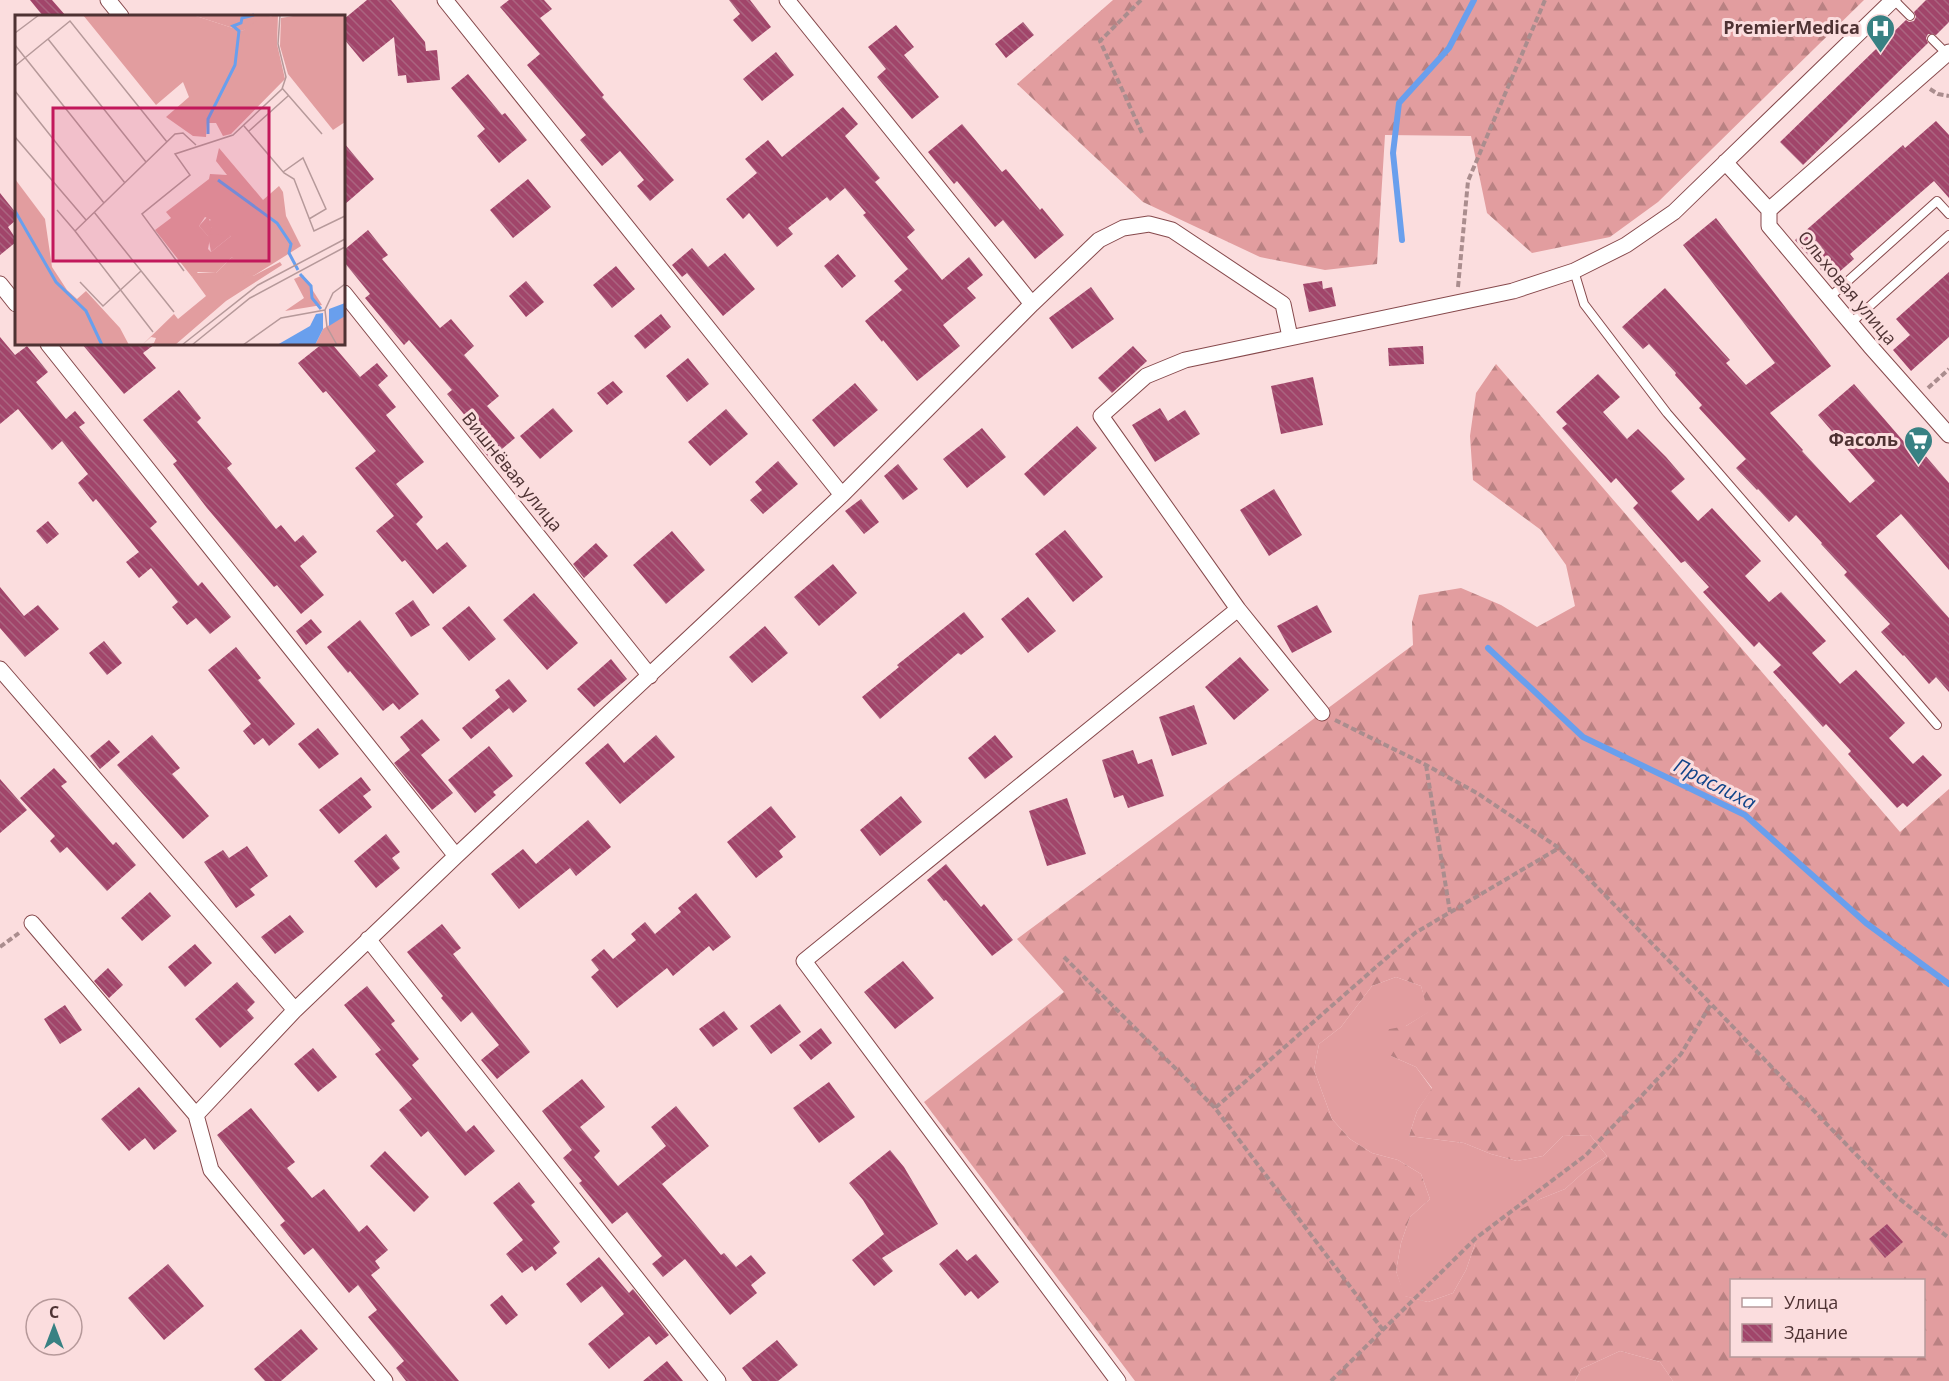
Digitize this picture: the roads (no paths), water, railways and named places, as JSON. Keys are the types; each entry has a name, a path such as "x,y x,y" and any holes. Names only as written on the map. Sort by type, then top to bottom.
{"street":[{"path":"108,0 121,15"},
{"path":"446,0 842,495"},
{"path":"787,0 1032,304"},
{"path":"1322,713 1238,609 1101,416 1146,376 1185,360 1513,291 1574,271 1626,245 1674,212 1894,0"},
{"path":"1769,210 1948,53"},
{"name":"Ольховая улица","path":"1725,162 1769,210 1769,226 1949,435"},
{"path":"196,1115 295,1010 368,939 842,495 1099,240 1123,228 1149,224 1172,230 1283,304 1290,337"},
{"path":"0,284 15,303"},
{"name":"Вишнёвая улица","path":"345,294 650,676"},
{"path":"49,345 456,856"},
{"path":"1118,1381 804,961 1238,609"},
{"path":"0,669 295,1010"},
{"path":"32,923 196,1115 211,1170 385,1381"},
{"path":"368,939 718,1381"}],"lane":[{"path":"1894,0 1910,16"},
{"path":"1932,39 1948,53"},
{"path":"1830,297 1937,201 1949,214"},
{"path":"1851,323 1949,234"},
{"path":"1574,271 1584,304 1667,413 1937,725"}],"waterway":[{"name":"Праслиха","path":"1402,240 1393,153 1399,103 1449,48 1474,0"},
{"name":"Праслиха","path":"1488,648 1583,737 1745,815 1866,923 1949,984"}],"place":[{"name":"PremierMedica","path":"1881,54"},
{"name":"Фасоль","path":"1919,466"}]}
